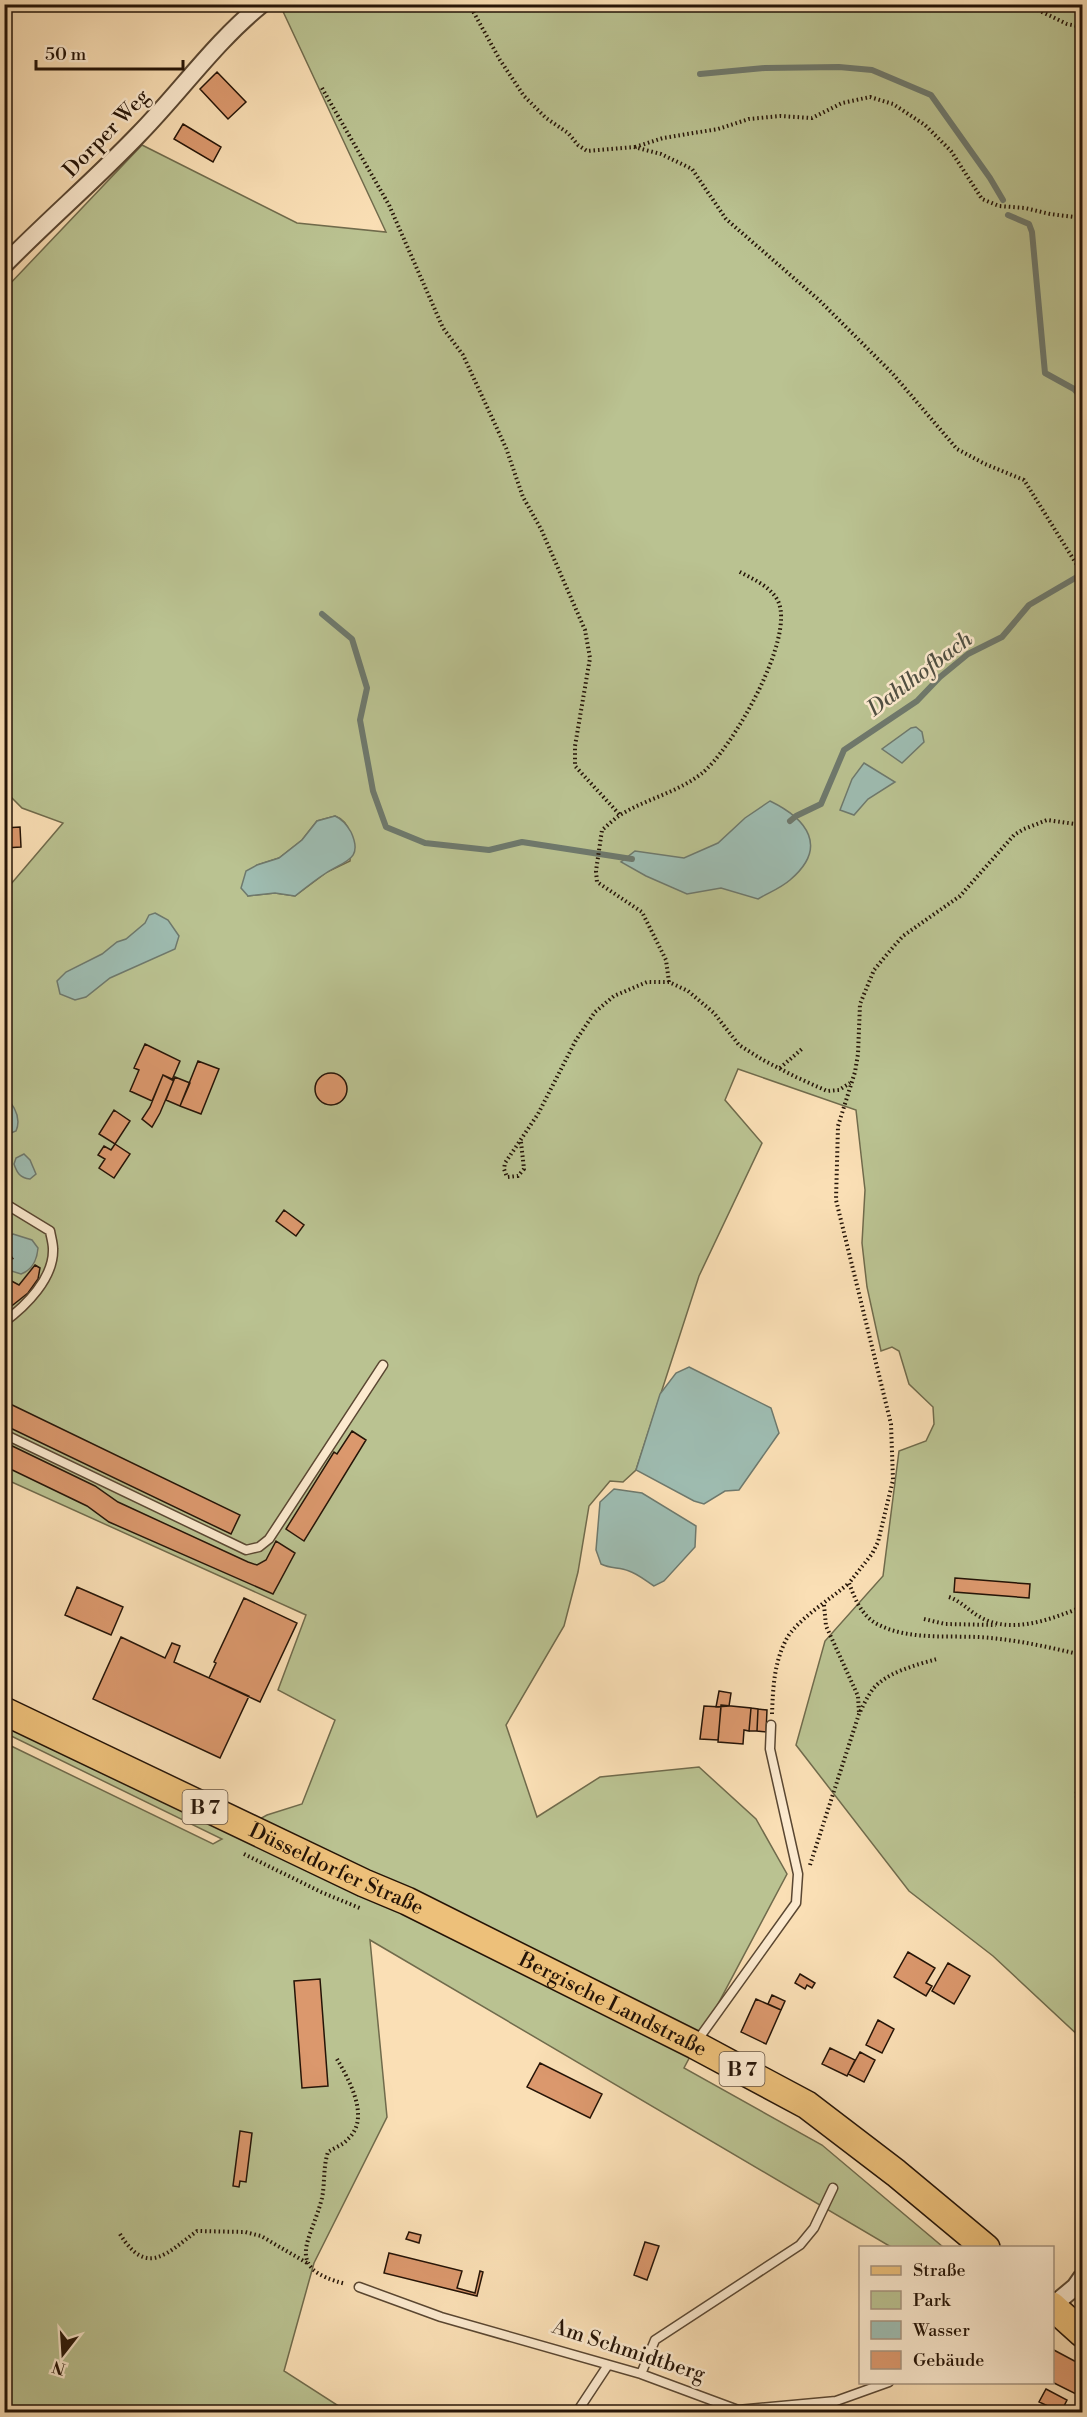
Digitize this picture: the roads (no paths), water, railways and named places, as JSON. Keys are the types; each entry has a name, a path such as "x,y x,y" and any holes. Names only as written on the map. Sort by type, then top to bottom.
{"main road":[{"name":"Düsseldorfer Straße","path":"4,1711 471,1934"},
{"name":"Bergische Landstraße","path":"471,1934 695,2045 807,2105 887,2166 985,2246"},
{"path":"1054,2307 1083,2333"}],"street":[{"name":"Dorper Weg","path":"4,265 86,189 142,131 206,58 262,4"},
{"path":"1054,2305 1083,2277"}],"lane":[{"path":"4,1203 50,1230 53,1250 49,1272 34,1294 4,1322"},
{"path":"4,1434 246,1550 259,1547 269,1539 383,1365"},
{"path":"695,2045 796,1903 798,1874 770,1749 771,1725"},
{"path":"641,2374 655,2340 800,2246 814,2228 833,2188"},
{"name":"Am Schmidtberg","path":"359,2286 441,2317 641,2374 738,2410 836,2401 883,2384"},
{"path":"577,2412 608,2365"}],"water":[{"path":"916,727 922,732 924,742 902,763 882,749 911,728"},
{"path":"864,763 895,782 868,799 854,815 840,810 852,779"},
{"path":"770,801 794,816 803,825 811,845 809,856 802,868 779,888 758,899 721,888 687,894 621,862 635,851 684,858 718,843 745,818"},
{"path":"335,816 346,825 354,841 354,854 345,862 295,896 275,893 248,896 241,888 246,871 279,858 302,840 317,821"},
{"path":"155,913 168,920 179,936 175,949 110,978 86,997 75,1000 60,994 57,981 66,972 126,939 145,923 149,915"},
{"path":"4,1095 14,1107 18,1121 16,1131 11,1133 5,1132"},
{"path":"24,1154 30,1160 36,1174 30,1179 19,1174 14,1164 16,1158"},
{"path":"13,1234 32,1240 38,1248 33,1264 21,1274 5,1269 5,1239"},
{"path":"689,1367 771,1408 779,1433 739,1490 725,1491 704,1504 636,1470 660,1394 676,1373"},
{"path":"614,1489 642,1493 696,1526 695,1547 664,1581 654,1586 632,1572 601,1564 596,1550 600,1502"}],"waterway":[{"path":"700,74 765,68 839,67 872,70 931,95 1003,200"},
{"path":"1008,215 1029,224 1032,232 1045,373 1074,389 1082,398"},
{"name":"Dahlhofbach","path":"790,821 821,804 844,750 917,701 940,677 968,654 1002,637 1029,605 1082,574"},
{"path":"322,614 352,639 367,688 360,720 373,791 386,827 425,843 489,850 522,842 632,859"}]}
